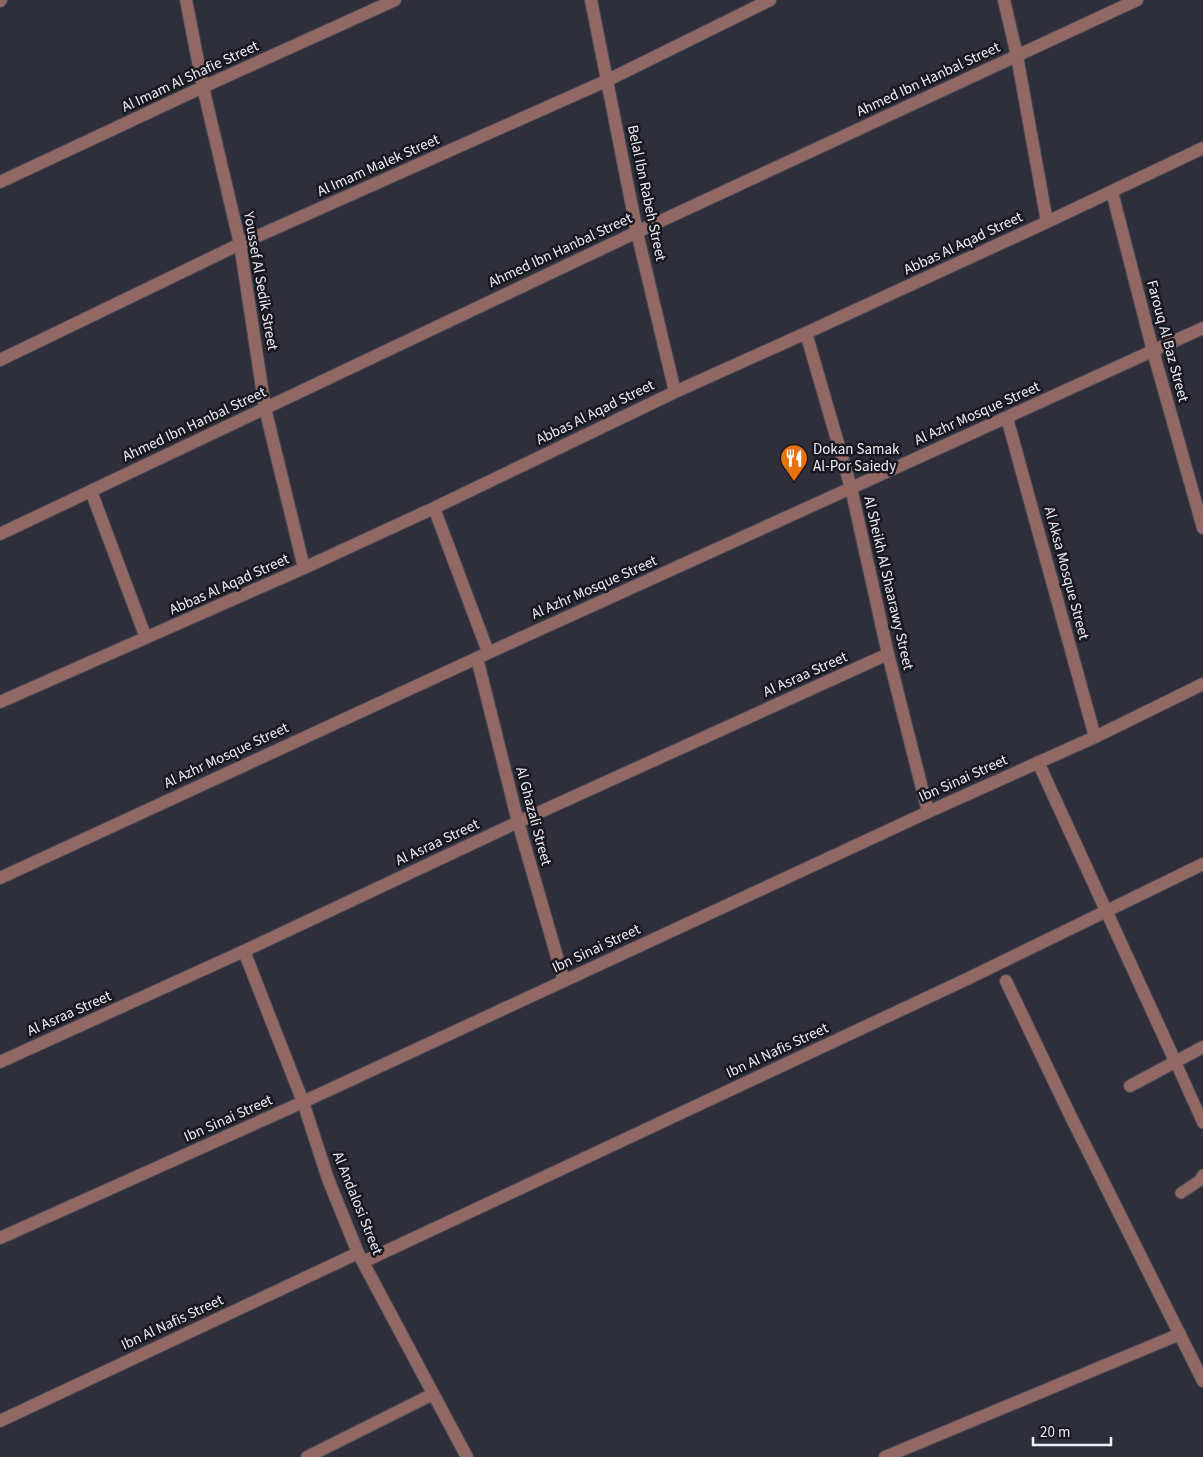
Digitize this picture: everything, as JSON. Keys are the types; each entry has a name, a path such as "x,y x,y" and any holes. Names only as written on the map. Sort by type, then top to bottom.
{"street":[{"name":"Youssef Al Sedik Street","path":"186,0 203,87 240,244 265,408 304,568"},
{"name":"Al Imam Al Shafie Street","path":"0,182 395,0"},
{"name":"Belal Ibn Rabeh Street","path":"591,0 637,232 675,392"},
{"name":"Al Imam Malek Street","path":"0,360 240,244 608,80 770,0"},
{"path":"1004,0 1047,222"},
{"name":"Ahmed Ibn Hanbal Street","path":"0,534 637,232 1137,0"},
{"name":"Abbas Al Aqad Street","path":"0,702 304,568 434,508 675,392 1112,192 1203,148"},
{"name":"Farouq Al Baz Street","path":"1112,192 1153,351 1200,502 1203,528"},
{"name":"Al Azhr Mosque Street","path":"0,878 483,655 1203,328"},
{"name":"Al Sheikh Al Shaarawy Street","path":"806,333 851,488 888,654 928,812"},
{"name":"Al Aksa Mosque Street","path":"1007,418 1095,737"},
{"path":"91,491 146,638"},
{"name":"Al Ghazali Street","path":"434,508 483,655 518,822 564,981"},
{"name":"Al Asraa Street","path":"0,1062 244,951 518,822 888,654"},
{"name":"Ibn Sinai Street","path":"0,1238 303,1102 928,812 1095,737 1203,684"},
{"path":"1038,762 1175,1061"},
{"name":"Ibn Al Nafis Street","path":"0,1421 949,988 1203,864"},
{"name":"Al Andalosi Street","path":"244,951 303,1102 328,1179 361,1257 467,1457"},
{"path":"1006,981 1070,1115 1203,1381"},
{"path":"1130,1086 1203,1047"},
{"path":"885,1457 1180,1334"},
{"path":"307,1457 433,1394"}],"lane":[{"path":"1175,1061 1203,1123"},
{"path":"1181,1193 1200,1181 1203,1175"}],"place":[{"name":"Dokan Samak Al-Por Saiedy","path":"794,482"}]}
